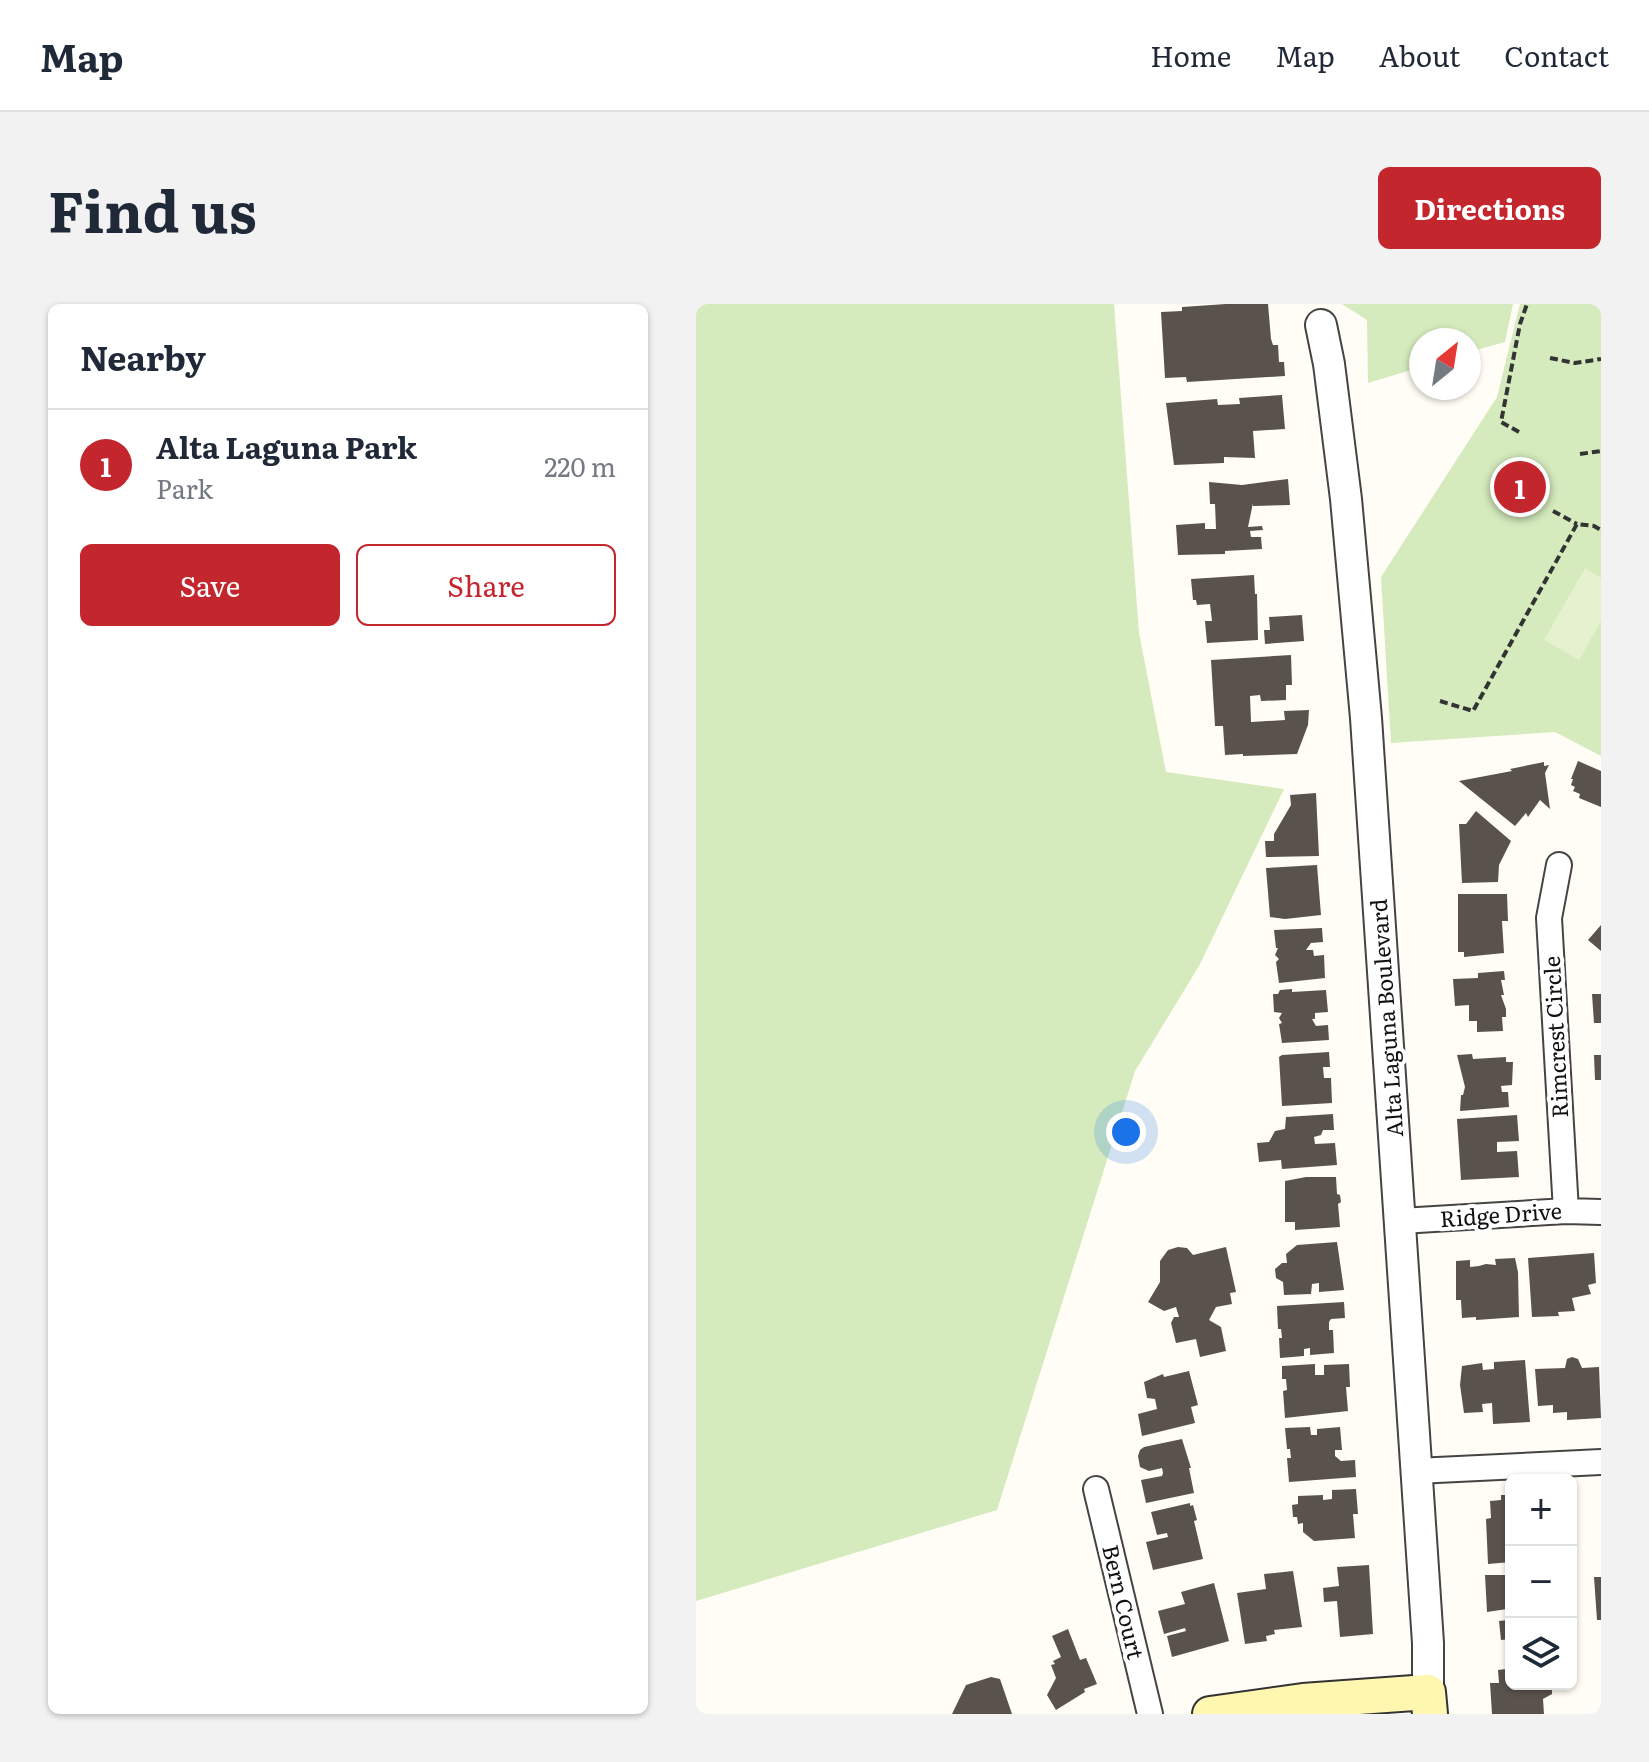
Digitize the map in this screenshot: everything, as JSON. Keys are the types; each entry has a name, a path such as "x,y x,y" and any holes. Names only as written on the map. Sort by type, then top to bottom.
{"main road":[{"path":"1210,1714 1303,1701 1429,1703"}],"street":[{"name":"Alta Laguna Boulevard","path":"1321,325 1329,364 1358,627 1401,1221 1428,1643 1429,1703"},
{"name":"Rimcrest Circle","path":"1559,865 1549,918 1566,1211"},
{"name":"Ridge Drive","path":"1401,1221 1566,1211 1601,1212"},
{"path":"1416,1471 1601,1462"},
{"name":"Bern Court","path":"1096,1489 1150,1714"}],"path":[{"path":"1519,432 1501,422 1520,324 1527,304"},
{"path":"1550,358 1575,363 1601,359"},
{"path":"1580,454 1601,451"},
{"path":"1553,511 1577,524 1601,530"},
{"path":"1440,701 1473,711 1577,524"}],"green space":[{"path":"696,304 1114,304 1139,633 1166,772 1284,789 1199,966 1135,1071 997,1510 696,1601"},
{"path":"1342,304 1513,304 1505,342 1481,349 1481,328 1409,328 1409,371 1368,383 1367,320"},
{"path":"1520,304 1601,304 1601,756 1555,732 1391,743 1381,577 1497,397"},
{"path":"1585,568 1601,578 1601,621 1579,660 1544,640"}],"building":[{"path":"1226,304 1268,304 1271,339 1273,345 1278,345 1279,362 1284,362 1285,376 1187,382 1186,377 1165,378 1161,312"},
{"path":"1282,395 1285,429 1253,431 1255,458 1224,457 1224,463 1174,465 1166,403 1217,399 1218,405 1240,404 1239,398"},
{"path":"1288,479 1290,505 1253,506 1253,503 1248,527 1262,526 1263,530 1250,531 1251,537 1261,537 1262,549 1178,555 1176,525 1205,523 1205,529 1216,529 1215,504 1210,504 1209,482 1242,485"},
{"path":"1254,575 1258,640 1207,643 1205,621 1212,621 1210,604 1197,605 1193,600 1191,579"},
{"path":"1302,615 1304,641 1265,644 1264,630 1270,630 1269,617"},
{"path":"1291,655 1292,685 1286,685 1286,700 1261,701 1260,695 1250,696 1251,722 1285,720 1284,711 1309,710 1308,725 1297,754 1225,755 1223,726 1215,726 1211,660"},
{"path":"1578,761 1601,771 1601,807 1579,798 1580,794 1573,791 1575,787 1571,785 1571,779"},
{"path":"1544,762 1544,766 1549,765 1545,773 1550,809 1540,800 1528,817 1526,813 1515,826 1459,781 1512,771 1510,769"},
{"path":"1316,793 1319,856 1266,857 1265,841 1274,841 1274,834 1291,805 1290,795"},
{"path":"1476,811 1511,841 1499,865 1498,882 1462,883 1459,824 1466,824"},
{"path":"1317,865 1321,915 1285,919 1270,917 1266,868"},
{"path":"1458,894 1507,894 1508,921 1502,921 1504,953 1464,957 1464,952 1458,952"},
{"path":"1601,925 1601,951 1588,940"},
{"path":"1322,928 1323,942 1311,943 1306,950 1313,950 1314,956 1324,955 1325,978 1279,983 1274,930"},
{"path":"1504,971 1505,980 1501,980 1504,995 1501,995 1506,1009 1506,1017 1502,1017 1503,1031 1477,1032 1477,1021 1469,1021 1469,1005 1455,1006 1453,979 1478,978 1478,973"},
{"path":"1292,989 1292,992 1326,990 1328,1012 1315,1013 1315,1019 1312,1019 1316,1026 1328,1025 1329,1040 1282,1043 1279,1018 1282,1013 1274,1012 1273,994"},
{"path":"1592,994 1601,994 1601,1023 1594,1023"},
{"path":"1329,1052 1330,1067 1323,1067 1324,1078 1331,1078 1332,1103 1282,1106 1279,1057"},
{"path":"1472,1054 1473,1059 1506,1057 1506,1062 1513,1062 1512,1085 1501,1086 1502,1092 1508,1092 1509,1107 1460,1111 1465,1087 1457,1055"},
{"path":"1594,1055 1601,1055 1601,1080 1595,1080"},
{"path":"1333,1114 1334,1130 1323,1130 1321,1135 1314,1137 1315,1144 1335,1143 1337,1165 1282,1169 1281,1160 1259,1162 1257,1143 1269,1142 1275,1131 1285,1129 1286,1117"},
{"path":"1517,1115 1519,1141 1497,1142 1497,1152 1517,1151 1519,1177 1461,1180 1457,1119"},
{"path":"1336,1177 1341,1202 1338,1204 1340,1227 1295,1230 1295,1222 1285,1222 1285,1181"},
{"path":"1337,1242 1344,1290 1319,1292 1319,1283 1312,1284 1311,1294 1284,1295 1283,1282 1276,1278 1275,1269 1287,1263 1286,1254 1297,1245"},
{"path":"1226,1247 1236,1292 1230,1293 1232,1304 1216,1307 1209,1320 1221,1327 1226,1351 1200,1357 1196,1339 1176,1343 1171,1323 1174,1317 1179,1317 1176,1307 1164,1311 1148,1302 1160,1282 1160,1261 1168,1250 1187,1248 1193,1255"},
{"path":"1594,1253 1596,1283 1588,1285 1591,1294 1572,1298 1575,1311 1558,1312 1559,1316 1532,1317 1528,1258"},
{"path":"1515,1258 1519,1317 1462,1318 1461,1300 1456,1300 1456,1261 1470,1260 1470,1267 1496,1265 1495,1259"},
{"path":"1344,1302 1345,1318 1331,1319 1329,1322 1329,1330 1333,1330 1334,1353 1310,1355 1310,1348 1304,1349 1304,1356 1280,1358 1279,1338 1282,1338 1281,1329 1278,1329 1277,1306"},
{"path":"1567,1359 1578,1359 1582,1368 1599,1367 1601,1418 1567,1420 1567,1412 1553,1413 1553,1405 1538,1406 1535,1369 1565,1368"},
{"path":"1525,1360 1530,1422 1493,1424 1492,1403 1482,1404 1483,1412 1464,1413 1460,1385 1462,1366 1482,1363 1483,1370 1494,1369 1494,1362"},
{"path":"1315,1364 1315,1375 1324,1375 1324,1365 1349,1364 1350,1387 1346,1387 1348,1411 1285,1418 1283,1391 1287,1390 1286,1379 1282,1379 1282,1366"},
{"path":"1189,1371 1198,1405 1191,1407 1195,1423 1142,1436 1138,1414 1157,1409 1155,1399 1147,1398 1144,1382 1163,1374 1164,1377"},
{"path":"1310,1427 1311,1435 1317,1435 1317,1429 1340,1427 1342,1450 1335,1450 1335,1456 1341,1461 1355,1460 1356,1477 1289,1482 1287,1458 1291,1458 1285,1428"},
{"path":"1182,1439 1191,1468 1194,1493 1146,1503 1141,1480 1162,1476 1163,1473 1162,1468 1149,1471 1140,1467 1140,1450"},
{"path":"1356,1489 1358,1514 1353,1514 1355,1538 1314,1541 1303,1532 1303,1523 1298,1524 1297,1517 1293,1517 1292,1505 1298,1504 1298,1496 1323,1495 1323,1500 1332,1499 1332,1490"},
{"path":"1501,1495 1505,1495 1505,1563 1488,1564 1486,1519 1491,1518 1490,1501 1501,1500"},
{"path":"1190,1503 1197,1520 1194,1521 1203,1559 1153,1570 1146,1542 1168,1537 1167,1533 1157,1535 1151,1512"},
{"path":"1369,1565 1373,1634 1340,1637 1337,1601 1324,1602 1323,1588 1339,1586 1337,1567"},
{"path":"1293,1571 1302,1627 1274,1630 1275,1634 1266,1636 1267,1641 1245,1644 1237,1593 1266,1589 1264,1574"},
{"path":"1485,1575 1505,1575 1505,1609 1487,1612"},
{"path":"1594,1577 1601,1577 1601,1620 1597,1620"},
{"path":"1214,1583 1229,1641 1172,1657 1167,1636 1186,1631 1185,1628 1164,1634 1158,1611 1185,1604 1181,1592"},
{"path":"1505,1620 1505,1640 1501,1640 1499,1621"},
{"path":"1068,1629 1080,1660 1086,1658 1097,1684 1084,1689 1085,1692 1056,1710 1047,1695 1056,1678 1051,1665 1061,1657 1052,1636"},
{"path":"1505,1669 1505,1690 1552,1690 1552,1694 1543,1699 1544,1714 1492,1714 1490,1683 1499,1683 1498,1670"},
{"path":"991,1677 1000,1679 1012,1714 952,1714 966,1685"}],"place":[{"name":"Alta Laguna Park","path":"1520,487"}]}
